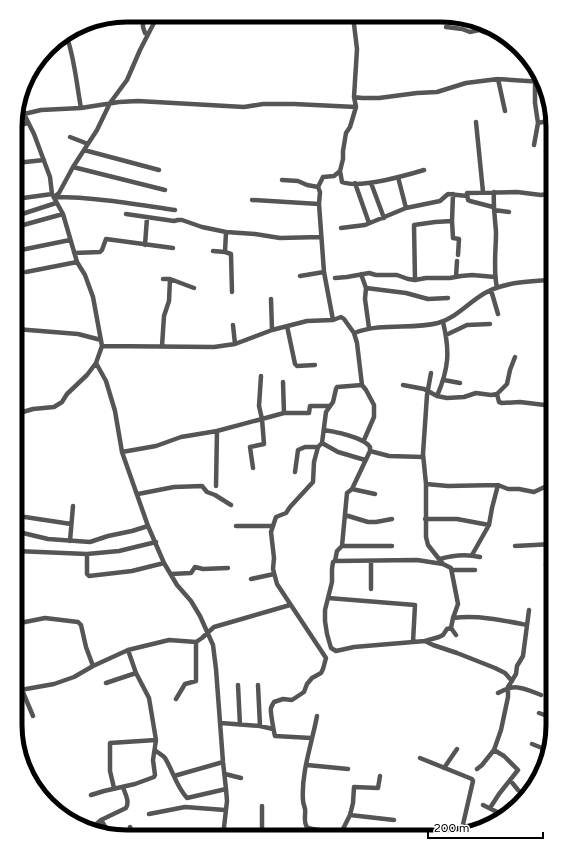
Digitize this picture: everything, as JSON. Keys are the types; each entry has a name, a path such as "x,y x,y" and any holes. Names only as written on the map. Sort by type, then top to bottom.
{"street":[{"path":"143,22 145,33 148,34"},
{"path":"53,196 59,193 110,103 127,80 154,22"},
{"path":"354,22 358,49 354,97 356,107 344,138 344,159 340,171 342,182 370,183 424,170"},
{"path":"446,27 462,29 470,32 479,30 485,32"},
{"path":"68,41 81,108"},
{"path":"354,97 379,98 402,94 437,92 466,83 498,79 535,82 535,103 538,123 534,145"},
{"path":"498,79 505,111"},
{"path":"22,412 33,409 54,407 62,402 66,394 87,375 96,363 101,343 93,297 85,275 77,262 63,214 53,196 50,177 44,160 24,114 41,110 81,108 110,103 138,101 244,107 263,104 294,104 356,107"},
{"path":"538,123 546,121"},
{"path":"476,122 483,192"},
{"path":"22,124 28,123"},
{"path":"70,137 88,144"},
{"path":"84,150 159,170"},
{"path":"22,162 44,160"},
{"path":"73,167 165,190"},
{"path":"333,320 324,272 319,204 320,192 318,187 323,177 334,176 340,171"},
{"path":"398,177 406,208"},
{"path":"282,180 298,181 307,185 318,187"},
{"path":"356,183 369,223"},
{"path":"370,183 384,218"},
{"path":"467,196 468,192 546,194"},
{"path":"494,192 495,277 498,288"},
{"path":"342,228 369,223 406,208 440,201 448,194 467,196"},
{"path":"453,194 453,238 459,239 458,255"},
{"path":"22,199 53,196 137,204 174,210"},
{"path":"467,196 470,201 509,212"},
{"path":"252,200 319,204"},
{"path":"22,214 56,203"},
{"path":"22,225 63,214"},
{"path":"126,214 174,221 182,220 202,227 226,232 255,234 280,238 321,237"},
{"path":"145,245 148,218"},
{"path":"414,280 414,225 452,221"},
{"path":"225,252 226,232"},
{"path":"74,253 100,252 106,239 173,248"},
{"path":"22,250 70,240"},
{"path":"214,250 231,254 232,292"},
{"path":"456,277 457,261"},
{"path":"26,272 77,262"},
{"path":"300,276 324,272"},
{"path":"335,278 369,273 397,275 414,280 472,275 495,277"},
{"path":"360,274 366,288 365,299 369,328"},
{"path":"163,279 170,279 194,288"},
{"path":"162,346 164,316 169,301 170,279"},
{"path":"354,333 369,328 443,322 491,290 524,282 546,280"},
{"path":"366,288 406,293 428,299 448,298"},
{"path":"491,290 498,314"},
{"path":"271,299 272,330"},
{"path":"22,329 78,334 101,343 214,347 235,344 272,330 307,321 333,320 341,317 354,333 357,343 362,385 374,405 374,417 364,440"},
{"path":"437,396 444,380 448,363 446,335 443,322"},
{"path":"446,335 468,325 490,324"},
{"path":"233,326 235,344"},
{"path":"287,326 295,364 297,366 315,365"},
{"path":"403,385 428,391 437,396 457,397 476,393 491,395 497,394 508,384 510,370 515,357"},
{"path":"96,363 106,380 122,452 148,526 164,563 177,585 191,601 200,616 213,645 226,789 223,830"},
{"path":"431,373 428,391 423,457 426,484 426,537 428,545 443,564"},
{"path":"253,468 250,448 264,444 260,406 261,376"},
{"path":"444,380 460,383"},
{"path":"283,382 284,413"},
{"path":"311,738 275,736 273,729 271,707 274,702 283,699 292,700 304,692 307,684 312,678 321,673 326,658 277,584 274,574 271,532 276,517 286,513 313,482 314,462 318,447 322,443 326,412 333,402 337,387 362,385"},
{"path":"497,394 499,402 502,403 520,402 546,405"},
{"path":"122,452 156,446 181,437 217,431 284,413 310,412 310,406 329,406"},
{"path":"324,430 364,440 370,447 370,451 352,488 347,492 342,546 337,552 335,561 333,562 332,582 325,610 327,634 331,648 336,651 354,647 425,641 439,637 443,635 447,629 452,628"},
{"path":"216,486 217,431"},
{"path":"322,443 338,452 365,460"},
{"path":"295,472 298,450 305,447 318,447"},
{"path":"370,451 390,456 423,457"},
{"path":"426,484 448,486 498,485 508,489 519,488 534,492 546,486"},
{"path":"472,555 489,525 498,485"},
{"path":"138,494 174,487 202,486 207,492 231,505"},
{"path":"352,488 376,494"},
{"path":"70,541 73,506"},
{"path":"346,515 368,522 392,519"},
{"path":"25,517 71,524"},
{"path":"425,519 457,519 489,525"},
{"path":"23,533 48,539 90,542 148,526"},
{"path":"236,526 273,526"},
{"path":"22,551 87,554 119,551 156,542"},
{"path":"515,546 546,544"},
{"path":"342,546 392,546"},
{"path":"87,554 86,573 89,576 132,571 164,563"},
{"path":"440,559 448,556 472,555 480,557"},
{"path":"335,561 417,560 443,564 452,570 475,570"},
{"path":"371,561 371,589"},
{"path":"171,574 191,573 195,568 228,568"},
{"path":"452,570 458,604 453,618 452,628 456,635"},
{"path":"251,579 274,574"},
{"path":"328,598 416,605 413,642"},
{"path":"33,716 22,690 54,684 74,677 93,666 128,650 169,640 196,642 214,627 290,605"},
{"path":"498,693 508,687 512,682 516,674 517,666 523,656 529,610"},
{"path":"453,618 472,616 492,618 527,625"},
{"path":"22,623 45,618 78,622 82,625 86,647 93,666"},
{"path":"425,641 495,668 505,673 512,682"},
{"path":"176,699 185,684 196,681 196,642"},
{"path":"90,795 135,784 155,775 153,760 156,740 149,698 136,673 128,650"},
{"path":"106,683 136,673"},
{"path":"238,684 240,725"},
{"path":"258,685 260,726"},
{"path":"508,687 522,688 541,695"},
{"path":"477,769 494,750 505,715 508,687"},
{"path":"539,713 546,716"},
{"path":"317,716 304,775 302,798 305,806 306,826 319,830"},
{"path":"221,724 260,726 273,729"},
{"path":"114,788 110,772 110,744 156,740"},
{"path":"532,744 543,748"},
{"path":"444,768 457,749"},
{"path":"155,750 164,757 178,787 187,798 226,789"},
{"path":"490,808 518,770 504,756 494,750"},
{"path":"420,758 472,779 473,781 462,828"},
{"path":"174,776 223,762"},
{"path":"307,765 348,769"},
{"path":"224,774 241,778"},
{"path":"342,830 350,815 353,803 354,786 378,788 380,776"},
{"path":"510,780 521,792"},
{"path":"96,825 101,820 126,808 128,801 123,787"},
{"path":"483,805 499,813"},
{"path":"262,806 262,830"},
{"path":"149,814 185,807 225,810"},
{"path":"350,815 394,820"},
{"path":"101,820 106,827"}]}
